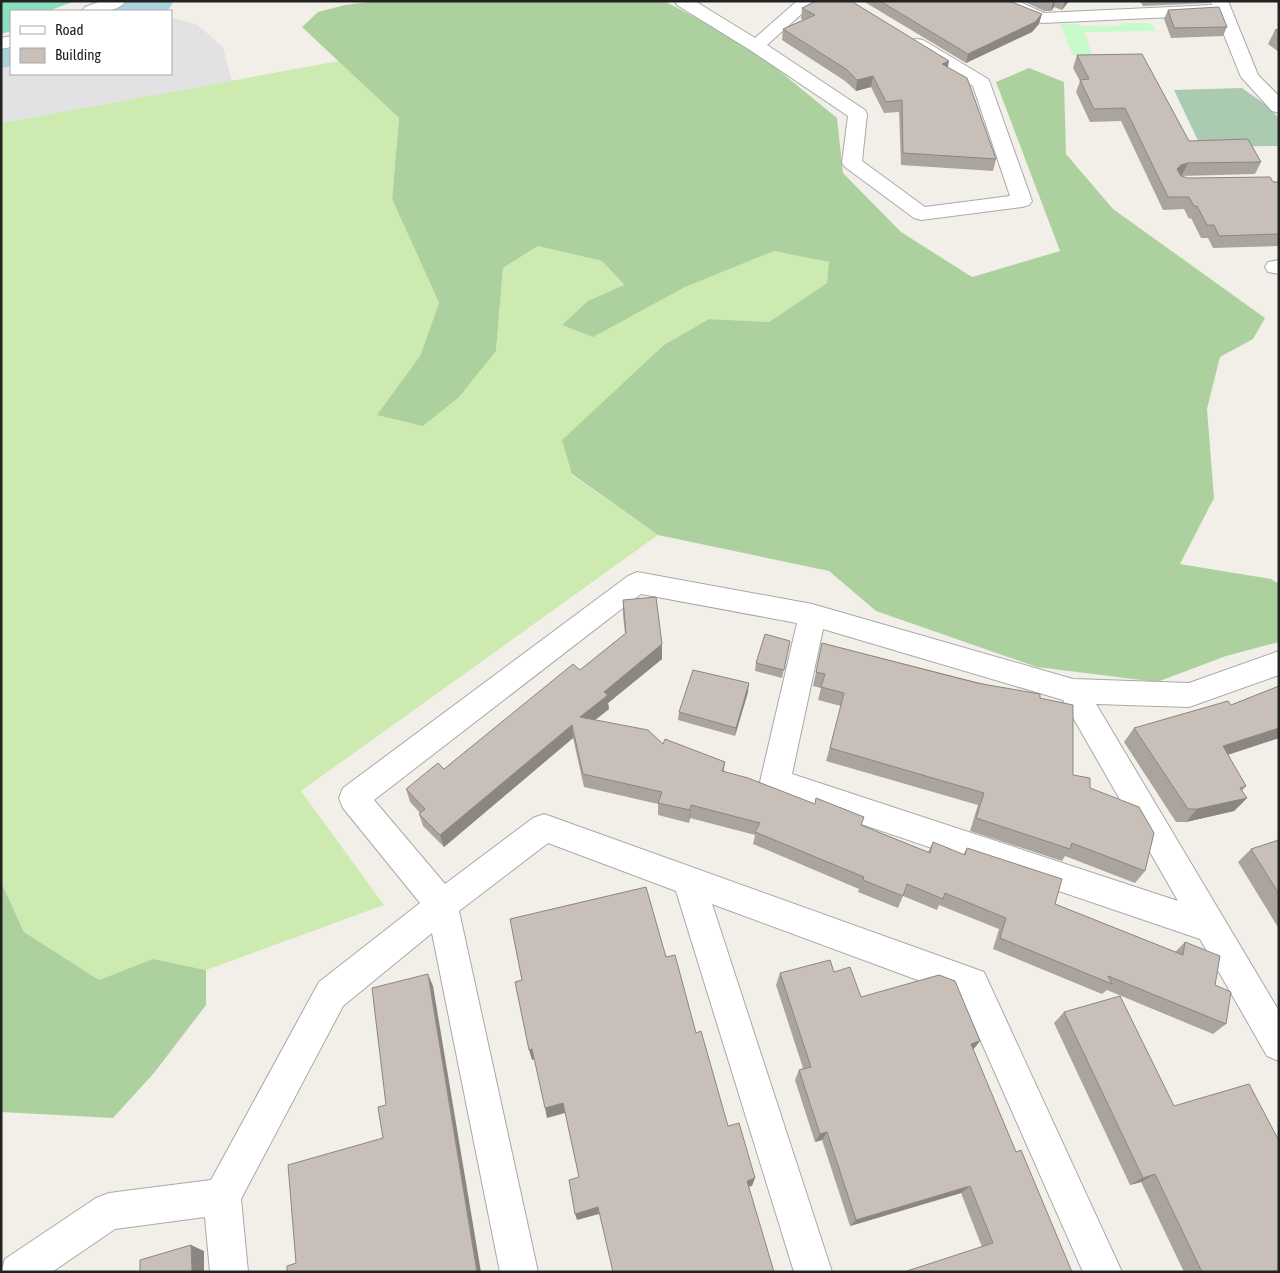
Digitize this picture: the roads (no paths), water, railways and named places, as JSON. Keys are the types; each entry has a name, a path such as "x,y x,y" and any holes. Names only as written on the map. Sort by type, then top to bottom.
{"street":[{"path":"94,10 118,1"},
{"path":"683,1 756,46 858,114 852,163 921,214 1022,201 981,83 906,37"},
{"path":"756,46 808,1"},
{"path":"1003,1 1042,18 1094,17 1221,6 1250,77 1279,107"},
{"path":"1094,17 1107,1"},
{"path":"518,1272 442,905 354,798 637,583 812,615 1073,691 1189,695 1279,663"},
{"path":"812,615 775,782 1210,927"},
{"path":"1073,691 1279,1044"},
{"path":"229,1272 222,1197 331,994 442,905 544,828 972,984 1103,1272"},
{"path":"689,882 813,1272"},
{"path":"18,1272 109,1211 222,1197"}],"waterway":[{"path":"128,10 153,1"},
{"path":"1,55 10,51"}]}
